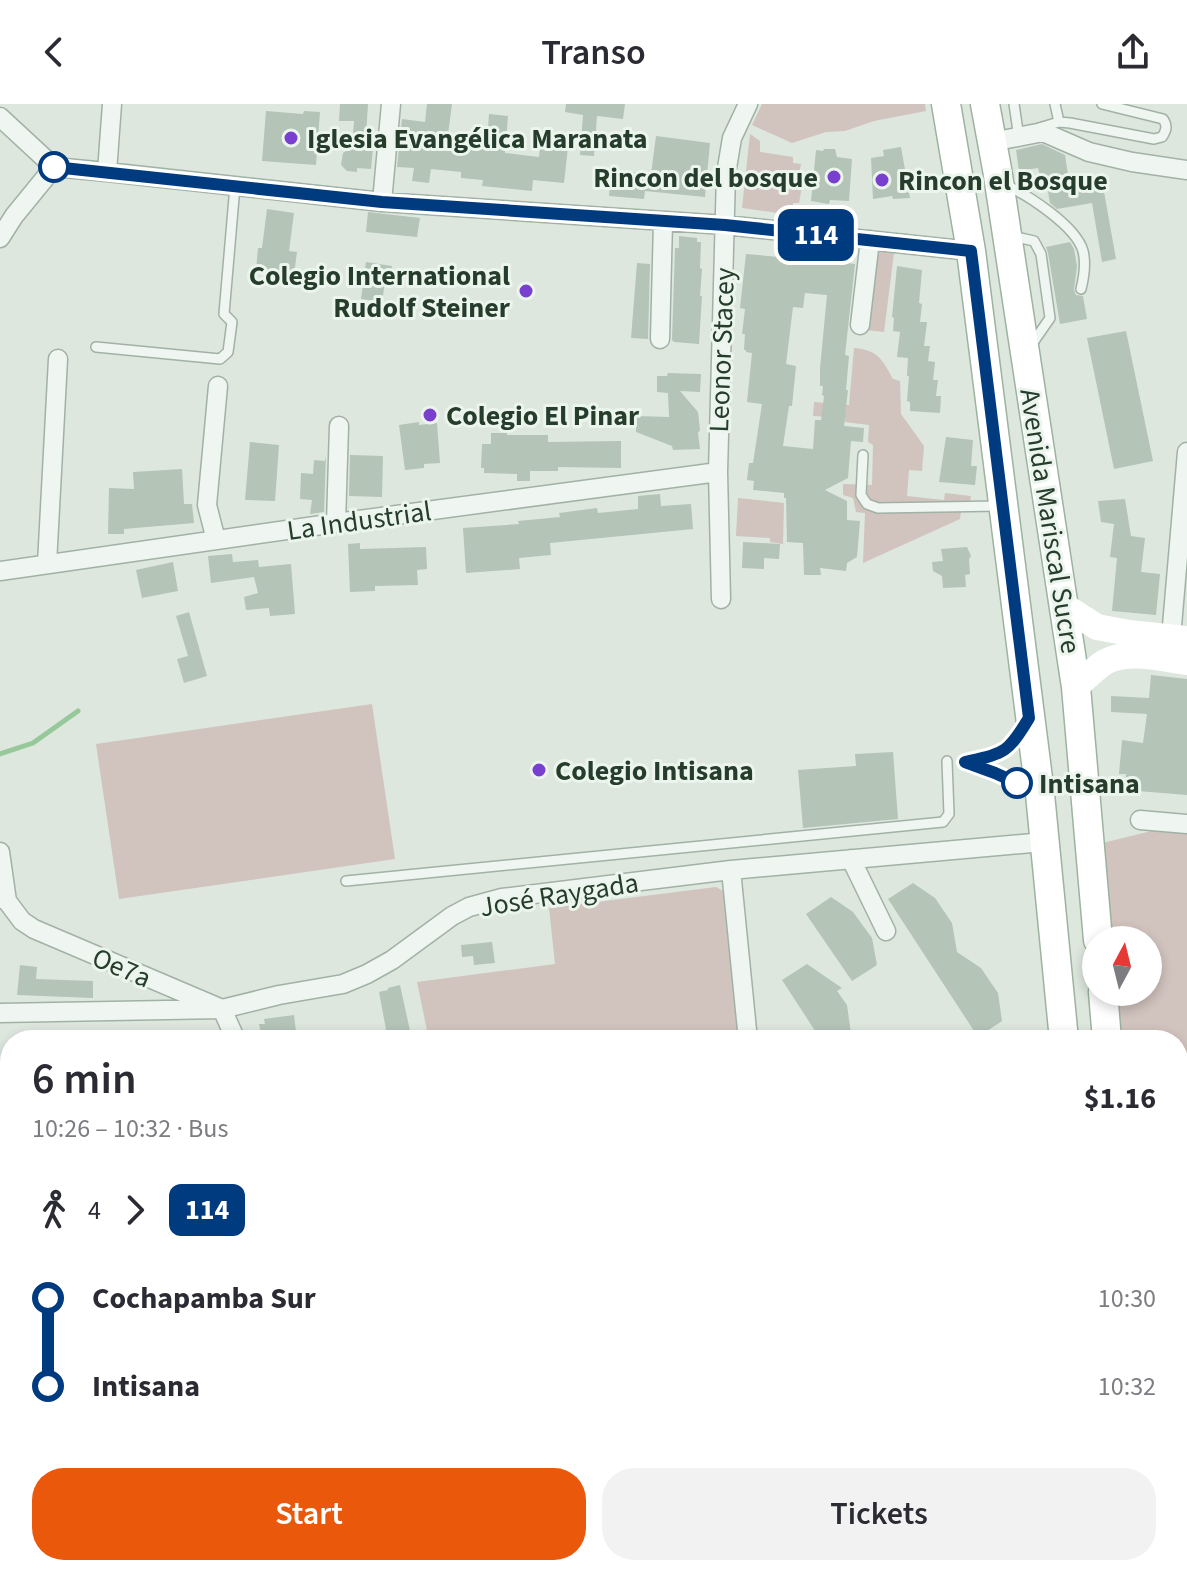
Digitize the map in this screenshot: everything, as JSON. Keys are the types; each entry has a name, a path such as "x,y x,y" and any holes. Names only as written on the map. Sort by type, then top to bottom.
{"main road":[{"name":"Avenida Mariscal Sucre","path":"946,104 971,251 1040,794 1063,1030"},
{"name":"Avenida Mariscal Sucre","path":"985,104 1005,135 999,182 1076,687 1097,926"},
{"path":"1104,1006 1106,1030"}],"street":[{"path":"107,172 112,104"},
{"path":"382,202 391,104"},
{"name":"Leonor Stacey","path":"721,599 718,472 726,174 732,138 748,104"},
{"path":"0,117 54,167 382,202 725,225 971,251"},
{"path":"1005,135 1043,132 1089,152 1187,170"},
{"path":"0,238 54,167"},
{"path":"660,339 663,222"},
{"path":"860,325 870,240"},
{"path":"47,564 58,359"},
{"path":"216,540 207,505 218,386"},
{"path":"336,523 339,426"},
{"path":"1179,649 1187,452"},
{"name":"La Industrial","path":"0,571 718,472"},
{"path":"1064,606 1097,627 1129,633 1179,649"},
{"path":"1076,687 1105,662 1179,649"},
{"path":"1140,820 1187,824"},
{"name":"José Raygada","path":"0,1013 222,1009 343,984 392,960 452,916 469,907 502,898 731,870 1044,842"},
{"path":"0,852 4,900"},
{"path":"851,859 886,931"},
{"path":"731,870 747,1030"},
{"name":"Oe7a","path":"4,900 22,921 34,929 222,1009"},
{"path":"222,1009 231,1030"}],"lane":[{"path":"1014,104 1005,135 1059,122 1154,139 1162,137 1166,130 1163,119 1102,104"},
{"path":"1055,104 1059,122"},
{"path":"999,182 1035,200 1075,235 1083,252 1081,289"},
{"path":"96,347 220,359 228,352 232,322 224,314 235,186"},
{"path":"1007,237 1034,241 1038,247 1053,315 1025,353"},
{"path":"863,455 861,495 867,504 878,508 1003,506"},
{"path":"1029,718 1017,738 1002,753 965,762 1040,794"},
{"path":"346,881 943,822 949,814 947,761"}],"shaded area":[{"path":"762,104 925,104 926,111 874,121 845,131 826,132 792,143 752,125"},
{"path":"750,134 760,141 760,152 793,157 793,163 801,164 799,203 793,203 792,215 742,208"},
{"path":"876,251 894,253 884,332 866,330"},
{"path":"854,348 874,353 893,379 900,381 901,414 924,446 922,471 909,470 907,496 944,500 945,493 971,496 969,508 961,512 960,519 863,563 865,513 856,512 853,498 843,495 843,484 872,485 873,445 868,442 869,425 845,422 844,418 813,416 814,402 849,405"},
{"path":"738,498 784,503 783,544 770,542 770,538 736,536"},
{"path":"372,704 395,859 119,899 96,744"},
{"path":"1164,828 1187,829 1187,1030 1107,1030 1104,1006 1162,1006 1162,926 1098,926 1090,846"},
{"path":"716,887 725,892 745,1030 427,1030 417,982 555,964 549,908"}],"building":[{"path":"340,104 368,104 366,136 374,137 371,169 347,171 341,165 343,153 352,147 354,121 339,121"},
{"path":"427,104 452,104 447,142 487,144 489,114 508,116 505,153 539,157 540,147 568,147 564,183 533,180 532,191 482,186 483,180 461,178 461,172 431,169 429,183 412,181 414,168 397,167 402,119 425,122"},
{"path":"566,104 625,104 623,119 597,116 594,156 580,155 583,115 565,112"},
{"name":"Iglesia Evangélica Maranata","path":"266,111 320,112 316,165 262,161"},
{"path":"656,136 710,143 705,197 645,191 644,199 609,196 611,170 651,174"},
{"path":"1042,144 1065,155 1069,181 1101,175 1116,259 1102,262 1092,203 1057,209 1050,203 1046,180 1041,181 1038,168 1019,171 1016,150"},
{"name":"Rincon el Bosque","path":"901,147 910,198 893,199 892,196 873,199 871,158 884,156 883,150"},
{"name":"Rincon del bosque","path":"835,149 837,157 852,159 849,201 830,200 829,204 811,201 816,150"},
{"path":"267,209 294,213 289,251 297,252 294,275 256,270"},
{"path":"368,212 420,218 417,237 366,232"},
{"path":"679,236 697,238 697,242 701,242 699,344 672,340 675,248 679,248"},
{"path":"1070,242 1077,266 1074,290 1076,295 1083,296 1087,319 1060,324 1046,247"},
{"path":"792,250 806,251 806,258 855,264 845,355 849,356 844,426 864,428 863,442 851,441 848,478 825,490 847,501 847,520 860,521 857,557 847,563 846,571 820,568 821,575 804,575 803,543 787,542 784,493 753,490 754,481 747,480 749,463 753,463 762,404 747,402 752,353 744,350 745,309 740,308 746,254 791,258","holes":["805,293 827,295 820,368 820,386 823,386 824,396 821,420 815,420 813,449 783,446 789,406 792,406 796,366 786,364 793,307 803,308"]},
{"path":"366,262 392,266 390,283 385,282 382,302 361,299"},
{"path":"637,263 650,264 648,339 631,338"},
{"path":"897,266 922,270 920,322 927,322 924,346 930,346 928,361 935,362 933,380 938,380 936,396 941,396 940,413 910,411 910,402 907,401 908,358 897,357 900,332 893,331"},
{"path":"1126,331 1153,461 1114,469 1087,338"},
{"path":"668,373 701,374 700,392 680,391 698,412 700,449 673,450 672,446 636,432 636,416 669,417 668,393 657,392 657,376 667,376"},
{"name":"Colegio El Pinar","path":"419,422 419,425 437,423 440,463 405,470 399,425"},
{"path":"491,433 548,435 548,442 621,441 621,468 558,467 558,471 530,471 530,481 517,481 517,474 484,473 484,468 481,468 482,444 491,444"},
{"path":"946,437 973,440 971,466 977,466 975,485 939,482"},
{"path":"250,442 279,445 275,501 245,500"},
{"path":"350,455 383,456 382,497 349,496"},
{"path":"326,456 324,512 310,514 312,500 300,499 301,473 313,474 314,460 325,461"},
{"path":"182,469 184,504 192,504 194,523 124,529 124,534 108,534 109,488 134,489 133,472"},
{"path":"660,494 661,506 691,504 693,529 550,543 551,555 519,558 520,569 466,573 463,528 519,524 518,521 560,517 559,513 597,508 598,513 638,509 638,496"},
{"path":"1125,499 1131,536 1145,538 1141,572 1160,574 1156,615 1112,611 1117,558 1110,557 1114,524 1101,522 1098,501"},
{"path":"743,542 780,544 779,559 764,558 764,569 742,568"},
{"path":"360,543 360,549 426,547 427,569 417,570 418,585 375,586 375,591 350,592 348,544"},
{"path":"967,547 971,556 970,574 965,575 966,587 943,588 942,576 933,571 932,562 943,561 941,549"},
{"path":"232,554 233,562 258,560 259,567 291,564 295,614 270,616 269,608 246,610 244,597 258,593 254,577 211,583 208,556"},
{"path":"173,562 178,591 142,598 136,570"},
{"path":"189,612 207,676 184,683 177,659 188,656 176,616"},
{"path":"1151,675 1187,679 1187,795 1125,790 1126,774 1119,774 1122,740 1143,743 1147,714 1111,712 1111,696 1149,698"},
{"name":"Colegio Intisana","path":"893,752 898,819 803,828 798,770 856,766 855,754"},
{"path":"913,883 935,898 952,923 957,952 981,968 998,993 1002,1021 988,1030 973,1030 888,899"},
{"path":"831,897 853,912 872,938 877,965 852,981 806,914"},
{"path":"492,942 495,963 474,965 473,956 462,957 461,945"},
{"path":"807,964 842,988 837,991 847,1005 851,1030 814,1030 782,980"},
{"path":"20,965 37,967 36,979 93,981 93,998 17,995"},
{"path":"400,985 410,1030 386,1030 379,992"},
{"path":"294,1015 296,1030 260,1030 259,1024 265,1024 264,1019"}],"waterway":[{"path":"0,754 33,743 78,711"}],"bus line":[{"name":"114","path":"54,167 382,202 725,225 971,251 1029,718 1017,738 1002,753 965,762 1017,783"}],"place":[{"name":"Iglesia Evangélica Maranata","path":"291,138"},
{"name":"Rincon del bosque","path":"834,177"},
{"name":"Rincon el Bosque","path":"882,180"},
{"name":"Colegio International Rudolf Steiner","path":"526,291"},
{"name":"Colegio El Pinar","path":"430,415"},
{"name":"Colegio Intisana","path":"539,770"},
{"name":"Intisana","path":"1017,783"}]}
